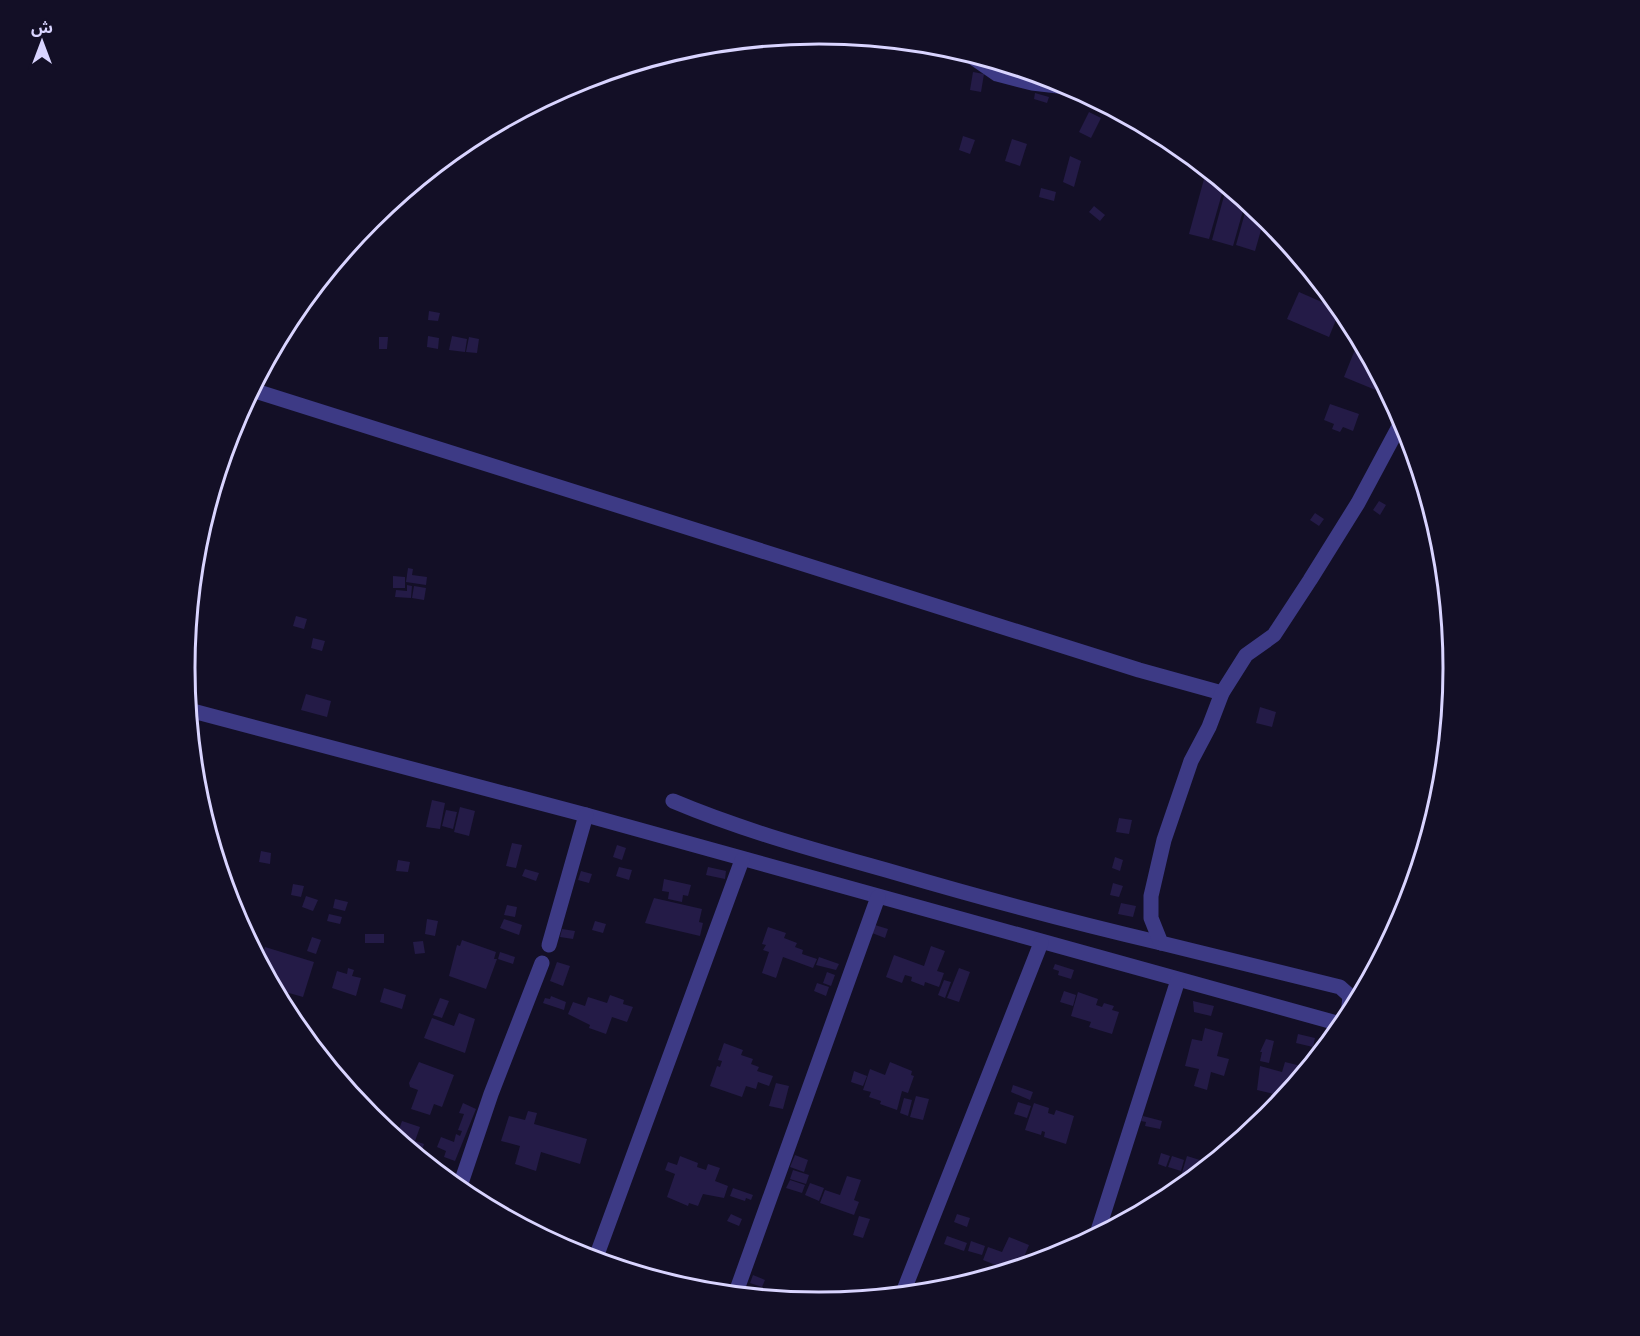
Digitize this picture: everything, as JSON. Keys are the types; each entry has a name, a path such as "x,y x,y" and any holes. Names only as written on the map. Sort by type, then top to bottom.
{"street":[{"path":"985,66 997,74 1040,84"},
{"path":"260,392 1116,663 1222,693"},
{"path":"1161,943 1151,918 1151,896 1164,840 1191,761 1209,728 1222,693 1246,655 1274,635 1304,590 1358,502 1397,429"},
{"path":"197,712 586,815 1041,943 1334,1022"},
{"path":"673,801 748,830 1061,920 1340,987 1350,998"},
{"path":"549,945 586,815"},
{"path":"598,1251 742,860"},
{"path":"738,1287 878,897"},
{"path":"905,1286 1041,943"},
{"path":"462,1179 491,1094 542,963"},
{"path":"1099,1226 1178,980"}],"building":[{"path":"973,72 984,74 981,92 970,90"},
{"path":"1035,93 1049,97 1047,103 1034,99"},
{"path":"1089,112 1101,118 1091,138 1079,132"},
{"path":"1130,126 1140,132 1140,133 1129,129"},
{"path":"963,136 975,140 970,154 959,150"},
{"path":"1012,139 1027,144 1020,166 1005,161"},
{"path":"1070,156 1081,161 1074,187 1063,182"},
{"path":"1205,177 1223,191 1209,239 1189,234"},
{"path":"1041,188 1056,192 1054,201 1039,197"},
{"path":"1225,192 1244,209 1233,246 1212,240"},
{"path":"1094,206 1105,215 1100,221 1089,212"},
{"path":"1246,211 1262,226 1255,251 1236,245"},
{"path":"1299,292 1327,304 1337,318 1329,337 1287,319"},
{"path":"429,311 440,313 438,321 428,320"},
{"path":"428,336 439,338 438,349 427,347"},
{"path":"452,336 467,339 465,352 449,350"},
{"path":"379,337 388,337 387,349 379,349"},
{"path":"469,337 479,339 477,353 466,352"},
{"path":"1356,348 1379,390 1378,391 1344,377"},
{"path":"1330,404 1359,414 1353,431 1343,427 1340,432 1332,429 1334,424 1324,420"},
{"path":"1379,501 1386,505 1380,515 1373,510"},
{"path":"1315,513 1324,519 1319,526 1310,520"},
{"path":"408,568 413,569 412,575 427,577 426,585 406,582"},
{"path":"393,576 405,577 405,588 393,588"},
{"path":"407,585 412,586 411,598 395,597 396,590 407,591"},
{"path":"414,586 426,588 424,600 412,598"},
{"path":"296,616 307,619 304,629 293,626"},
{"path":"313,638 325,641 322,651 311,648"},
{"path":"306,694 331,701 327,717 301,710"},
{"path":"1260,707 1276,712 1272,727 1256,723"},
{"path":"432,800 445,803 440,829 426,827"},
{"path":"460,807 475,811 469,836 454,832"},
{"path":"446,810 457,812 453,829 442,826"},
{"path":"1119,818 1132,820 1129,834 1116,832"},
{"path":"512,843 522,845 516,868 506,866"},
{"path":"617,845 626,848 622,860 613,857"},
{"path":"261,851 271,853 270,864 259,862"},
{"path":"1115,857 1123,860 1120,871 1112,868"},
{"path":"398,860 410,862 408,872 396,871"},
{"path":"619,867 632,870 629,880 616,876"},
{"path":"708,867 726,871 725,879 706,875"},
{"path":"525,869 539,873 536,881 522,876"},
{"path":"581,871 592,874 589,883 578,880"},
{"path":"664,879 691,885 688,896 683,895 682,902 668,899 669,892 662,891"},
{"path":"1113,883 1123,886 1119,897 1110,895"},
{"path":"293,884 304,886 301,897 291,895"},
{"path":"306,896 318,900 313,911 302,907"},
{"path":"654,898 702,909 699,922 703,923 700,936 645,923"},
{"path":"335,899 348,902 345,911 333,908"},
{"path":"1121,903 1136,906 1133,917 1118,914"},
{"path":"507,905 517,907 515,917 504,915"},
{"path":"329,914 342,917 340,924 327,921"},
{"path":"427,919 438,921 435,936 425,934"},
{"path":"504,919 522,925 519,935 500,928"},
{"path":"595,921 606,924 603,933 592,930"},
{"path":"875,925 888,929 885,938 872,933"},
{"path":"768,927 786,933 784,938 797,943 795,947 803,950 802,954 817,959 813,968 783,957 776,978 762,973 769,952 763,950 766,945 762,944"},
{"path":"562,929 575,931 573,939 560,937"},
{"path":"365,934 384,934 384,943 365,943"},
{"path":"312,937 321,940 316,954 307,951"},
{"path":"462,940 496,952 494,959 497,959 486,989 449,976 457,945 460,946"},
{"path":"423,941 425,953 415,954 413,942"},
{"path":"931,946 945,951 937,971 944,973 939,987 925,982 924,986 911,981 912,977 905,975 902,983 886,977 894,955 924,966"},
{"path":"265,947 314,962 303,997 287,992 264,951"},
{"path":"500,952 515,957 513,964 498,959"},
{"path":"819,957 839,964 836,970 816,965"},
{"path":"557,962 570,966 563,986 550,981"},
{"path":"1055,964 1074,970 1071,979 1058,975 1059,971 1053,969"},
{"path":"348,968 354,970 352,976 361,978 356,996 332,988 337,971 347,974"},
{"path":"959,968 970,972 959,1002 947,998"},
{"path":"827,972 835,975 831,986 823,983"},
{"path":"944,980 951,982 945,998 938,995"},
{"path":"817,983 829,987 826,996 814,991"},
{"path":"384,988 406,995 402,1009 380,1002"},
{"path":"1064,991 1076,995 1073,1006 1060,1002"},
{"path":"1078,992 1098,999 1096,1005 1102,1007 1104,1003 1114,1006 1112,1010 1119,1012 1112,1034 1089,1027 1091,1022 1071,1016"},
{"path":"610,995 624,1000 623,1004 633,1007 627,1022 612,1017 606,1034 589,1028 590,1025 568,1014 573,1002 585,1006 588,997 607,1003"},
{"path":"551,996 566,1002 564,1010 543,1003 545,998 550,999"},
{"path":"440,998 449,1001 442,1018 433,1015"},
{"path":"1193,1001 1214,1006 1211,1016 1194,1012"},
{"path":"459,1013 475,1019 465,1053 424,1038 432,1018 454,1026"},
{"path":"1205,1028 1223,1033 1217,1056 1229,1059 1224,1076 1211,1072 1207,1090 1194,1086 1199,1069 1185,1066 1192,1039 1202,1041"},
{"path":"1298,1034 1315,1038 1313,1047 1296,1043"},
{"path":"1266,1039 1274,1041 1269,1063 1260,1061 1262,1052 1260,1052"},
{"path":"724,1043 743,1050 741,1055 753,1059 751,1064 759,1067 757,1071 773,1076 769,1086 758,1082 756,1089 746,1086 742,1097 710,1086 717,1066 720,1067 722,1061 718,1060"},
{"path":"419,1062 454,1075 442,1107 434,1104 430,1115 411,1109 418,1090 410,1087 409,1083"},
{"path":"890,1062 912,1071 911,1075 914,1076 908,1093 902,1091 897,1110 880,1104 881,1101 869,1097 871,1092 863,1090 870,1069 885,1075"},
{"path":"1285,1062 1301,1066 1276,1095 1257,1090 1260,1066 1282,1072"},
{"path":"854,1071 867,1076 863,1086 851,1082"},
{"path":"776,1083 789,1086 783,1109 769,1106"},
{"path":"1013,1085 1033,1092 1030,1100 1011,1092"},
{"path":"916,1096 929,1099 923,1120 910,1117"},
{"path":"904,1098 912,1100 908,1116 900,1113"},
{"path":"1018,1102 1031,1106 1027,1118 1014,1114"},
{"path":"463,1103 476,1109 455,1161 444,1157 446,1151 437,1147 441,1137 454,1142 456,1134 460,1136 462,1131 458,1130 464,1114 459,1113"},
{"path":"1034,1103 1049,1108 1048,1113 1054,1115 1056,1110 1074,1116 1066,1144 1044,1137 1045,1132 1042,1131 1041,1135 1025,1130"},
{"path":"528,1111 537,1113 534,1124 587,1139 580,1164 541,1152 536,1171 515,1164 520,1146 501,1141 509,1116 525,1120"},
{"path":"1143,1116 1162,1121 1160,1129 1145,1126 1146,1122 1141,1121"},
{"path":"402,1121 420,1127 415,1141 424,1144 422,1149 408,1138 399,1130"},
{"path":"1161,1153 1170,1156 1166,1167 1158,1164"},
{"path":"795,1155 808,1160 804,1172 790,1167"},
{"path":"680,1156 698,1163 697,1167 706,1170 708,1164 720,1168 715,1181 728,1186 724,1198 703,1194 698,1206 689,1203 688,1206 667,1197 675,1174 665,1170 668,1162 677,1165"},
{"path":"1172,1156 1184,1160 1181,1171 1168,1167"},
{"path":"1187,1156 1203,1161 1200,1163 1181,1177"},
{"path":"793,1170 809,1175 806,1184 790,1179"},
{"path":"847,1176 861,1180 854,1200 859,1202 854,1215 820,1203 825,1190 840,1195"},
{"path":"790,1180 805,1185 802,1193 786,1188"},
{"path":"810,1183 824,1188 819,1201 805,1195"},
{"path":"733,1188 753,1195 751,1200 746,1198 745,1201 730,1196"},
{"path":"731,1214 742,1219 739,1226 727,1221"},
{"path":"957,1214 970,1218 967,1227 954,1222"},
{"path":"859,1216 870,1219 863,1238 853,1235"},
{"path":"947,1236 967,1243 964,1251 944,1244"},
{"path":"1009,1237 1029,1245 1021,1259 998,1266 983,1260 988,1247 1002,1252"},
{"path":"971,1241 985,1246 982,1255 968,1251"},
{"path":"753,1275 765,1280 762,1287 750,1283"}]}
